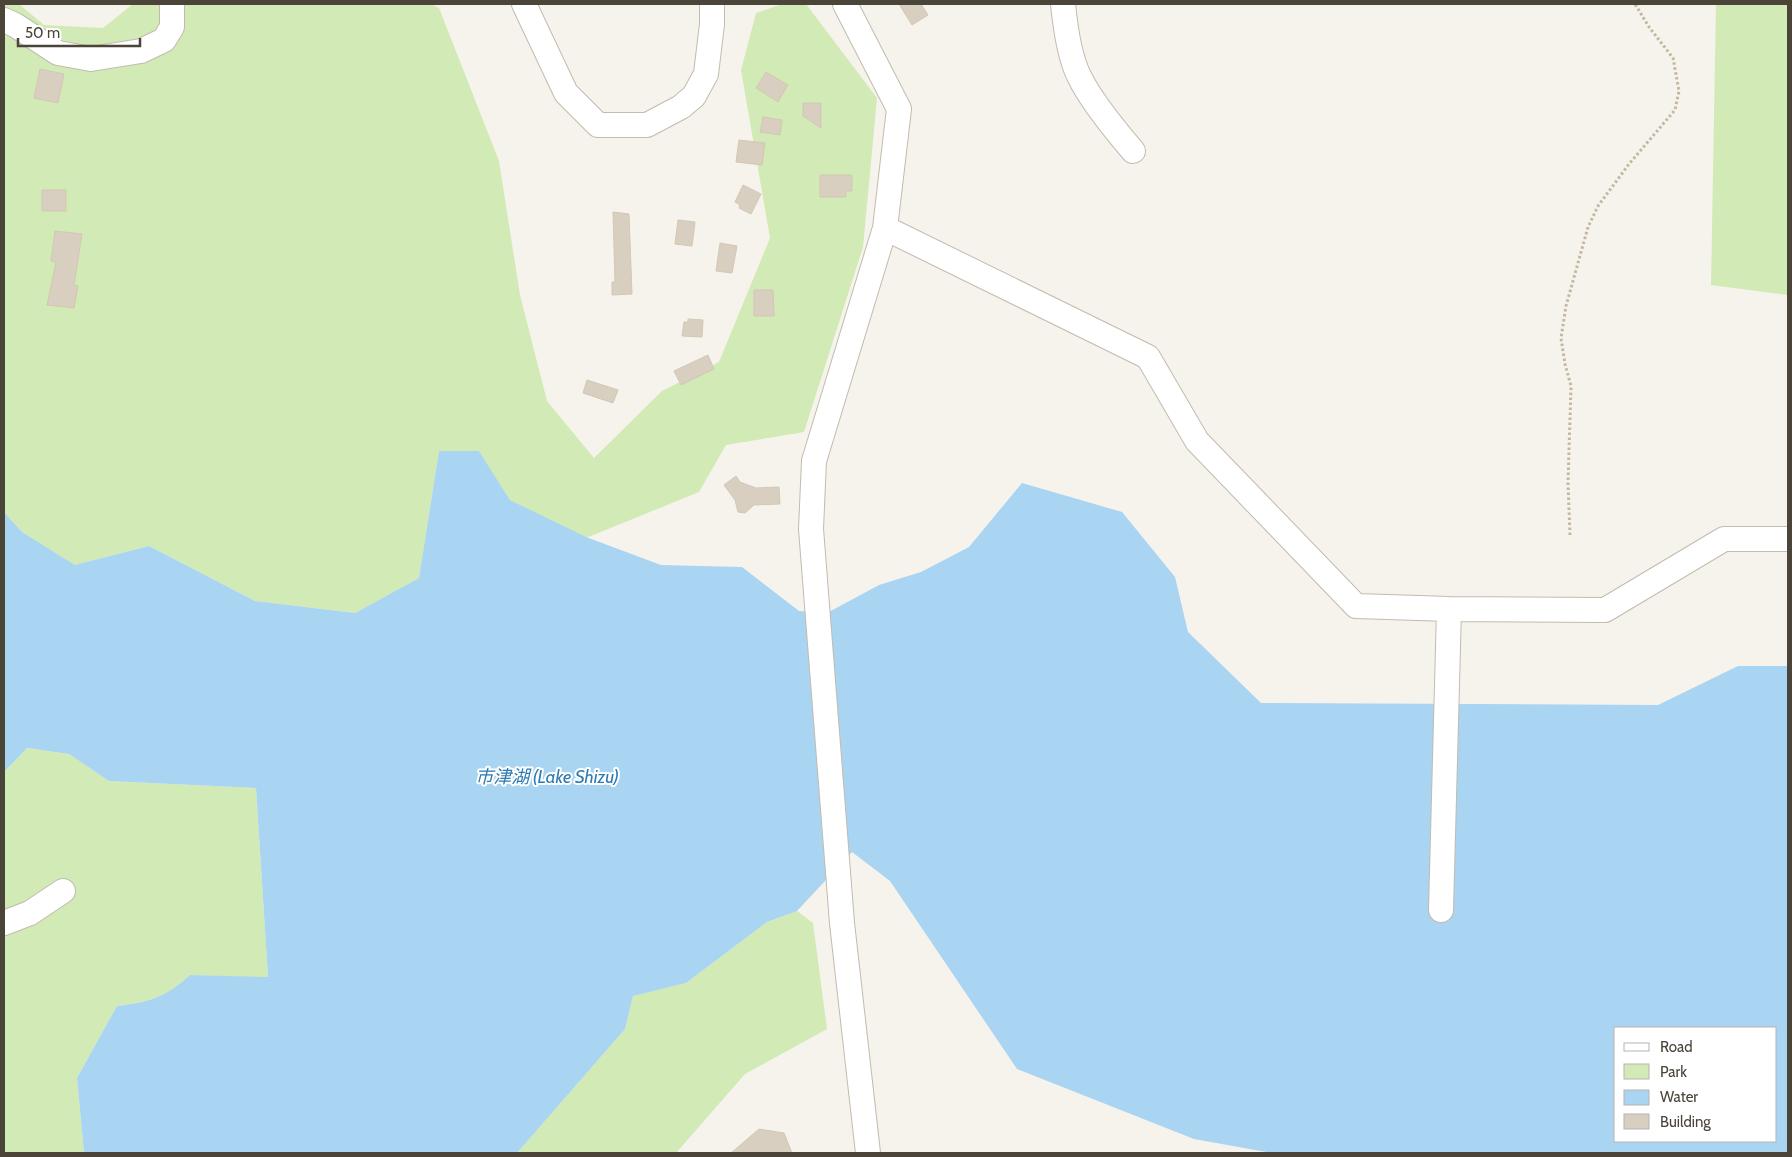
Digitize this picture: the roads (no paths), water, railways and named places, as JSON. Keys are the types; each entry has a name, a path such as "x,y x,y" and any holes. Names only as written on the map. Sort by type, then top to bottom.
{"street":[{"path":"4,20 58,53 91,59 141,51 164,40 172,27 172,4"},
{"path":"524,4 566,93 598,125 647,125 681,107 694,96 706,74 712,24 712,4"},
{"path":"845,4 899,110 885,228 814,462 811,529 842,923 868,1153"},
{"path":"1063,4 1066,29 1078,75 1116,130 1134,151"},
{"path":"885,228 1148,357 1197,441 1356,606 1449,619 1605,610 1724,539 1788,539"},
{"path":"1441,910 1449,619"},
{"path":"4,923 30,913 63,892"}],"water":[{"name":"市津湖 (Lake Shizu)","path":"439,451 479,451 510,500 586,537 661,565 742,567 799,611 827,613 879,585 921,572 969,547 1022,483 1122,512 1175,577 1188,632 1261,703 1658,705 1738,666 1788,666 1788,1153 1272,1153 1194,1139 1017,1069 890,881 852,852 797,911 767,922 686,983 633,996 625,1029 517,1153 84,1153 77,1078 117,1006 156,998 173,989 190,975 268,977 256,788 109,781 69,754 27,748 4,772 4,512 22,532 75,565 149,546 255,601 355,613 419,578"}]}
